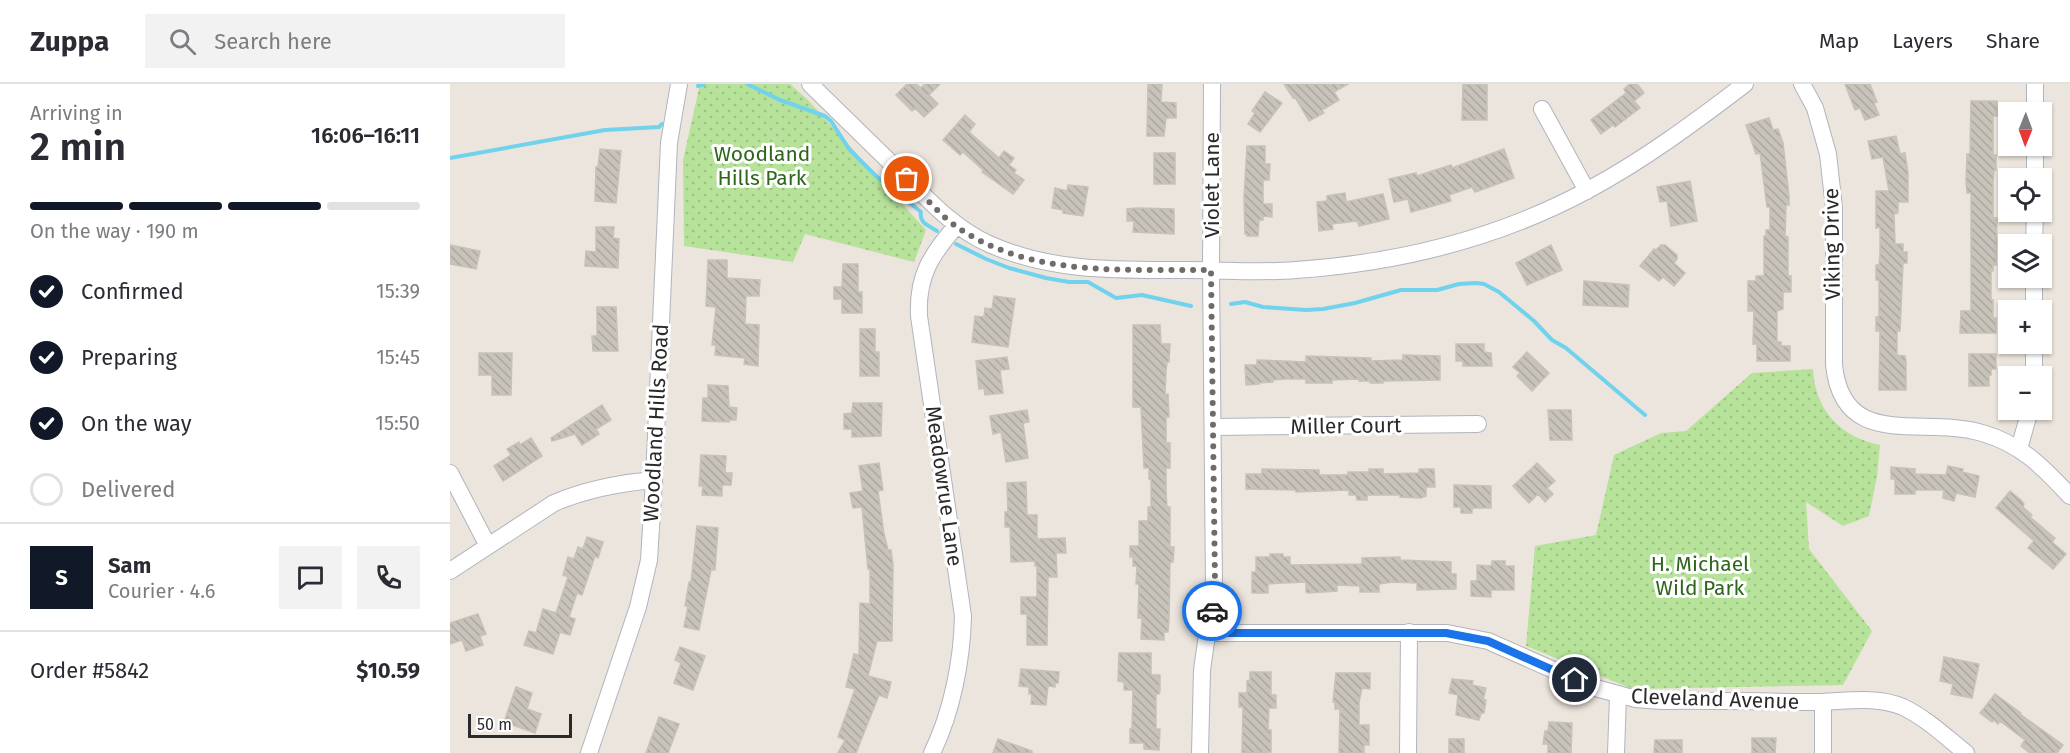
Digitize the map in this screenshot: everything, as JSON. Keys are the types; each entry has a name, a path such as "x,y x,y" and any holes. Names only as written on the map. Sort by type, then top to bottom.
{"street":[{"name":"Woodland Hills Road","path":"589,753 642,592 651,544 669,143 679,84"},
{"path":"810,84 956,226 988,244 1011,253 1060,266 1099,270 1294,270 1377,261 1443,247 1540,213 1587,191 1618,174 1678,134 1745,84"},
{"name":"Violet Lane","path":"1200,753 1202,670 1215,585 1211,270 1212,84"},
{"name":"Viking Drive","path":"1802,84 1815,108 1828,154 1834,208 1834,365 1836,381 1847,407 1874,423 1891,426 1963,428 1982,433 2019,449"},
{"path":"2035,84 2035,102"},
{"path":"1542,109 1587,191"},
{"name":"Meadowrue Lane","path":"932,753 948,706 960,657 963,616 918,299 927,265 956,226"},
{"path":"2027,420 2019,449 2034,459 2070,496"},
{"name":"Miller Court","path":"1214,427 1478,424"},
{"path":"450,473 488,546"},
{"path":"450,571 538,512 572,495 609,486 654,480"},
{"path":"1408,753 1409,632"},
{"name":"Cleveland Avenue","path":"1209,633 1446,633 1488,641 1592,687 1636,699 1823,702 1866,699 1902,707 1918,715 1966,753"},
{"path":"1616,753 1618,695"},
{"path":"1823,702 1823,753"}],"green space":[{"name":"Woodland Hills Park","path":"700,84 790,84 808,100 926,230 914,262 805,234 793,262 684,246 683,160"},
{"name":"H. Michael Wild Park","path":"1813,369 1819,397 1832,419 1853,436 1880,445 1869,516 1843,526 1806,502 1809,549 1872,631 1843,685 1633,689 1526,646 1535,546 1596,535 1614,455 1661,433 1686,431 1752,373"}],"building":[{"path":"907,84 916,84 921,88 925,84 940,84 929,95 938,104 924,117 915,108 912,111 896,95"},
{"path":"1148,84 1162,84 1161,102 1176,103 1176,118 1166,118 1164,136 1147,136"},
{"path":"1284,84 1348,84 1334,92 1339,100 1322,110 1324,113 1309,121 1295,97 1293,98"},
{"path":"1463,84 1487,85 1487,120 1462,120"},
{"path":"1630,84 1637,84 1644,93 1634,101 1640,108 1615,127 1613,125 1601,134 1591,120 1626,93 1624,89"},
{"path":"1845,84 1870,84 1879,115 1865,120 1860,108 1855,110"},
{"path":"1265,92 1282,103 1260,132 1248,124 1255,113 1252,111"},
{"path":"1971,101 1997,101 1997,116 1993,116 1993,155 1996,155 1993,218 1997,218 1996,265 1993,265 1993,271 1991,271 1991,300 1993,300 1993,318 1996,318 1996,333 1960,333 1961,311 1971,311 1971,193 1967,193 1966,181 1967,154 1970,154"},
{"path":"965,115 975,124 969,132 999,158 1004,151 1014,158 1009,165 1016,170 1014,173 1024,180 1013,194 982,172 983,170 963,152 960,155 943,140"},
{"path":"1769,118 1773,130 1778,129 1783,143 1789,196 1789,205 1786,205 1785,236 1788,237 1788,276 1791,276 1791,292 1783,292 1783,309 1777,311 1777,342 1781,342 1781,346 1790,346 1790,361 1757,361 1757,344 1753,344 1754,311 1748,311 1748,281 1756,281 1756,276 1764,276 1764,236 1766,236 1766,230 1770,230 1770,207 1767,207 1760,153 1756,154 1746,125"},
{"path":"1896,136 1900,154 1905,153 1908,173 1908,202 1898,202 1898,213 1894,214 1895,244 1903,244 1903,252 1907,252 1907,263 1903,263 1900,331 1897,331 1897,355 1905,356 1906,362 1906,390 1879,390 1880,331 1876,331 1876,317 1879,317 1879,280 1876,280 1876,265 1879,265 1880,227 1876,228 1876,191 1889,191 1883,157 1872,159 1868,141"},
{"path":"1247,146 1265,146 1265,164 1270,164 1269,180 1263,180 1263,204 1272,204 1272,217 1263,216 1263,220 1259,220 1258,236 1245,234 1244,197"},
{"path":"600,149 621,151 616,203 595,201 596,167 598,167"},
{"path":"1504,149 1514,178 1475,192 1472,187 1449,195 1451,201 1411,212 1408,199 1394,202 1389,179 1416,173 1417,176 1451,165 1452,168"},
{"path":"1154,153 1175,153 1175,184 1154,184"},
{"path":"1690,181 1697,221 1671,226 1667,201 1660,202 1657,187"},
{"path":"1068,185 1088,187 1083,216 1063,213 1063,210 1052,208 1055,188 1067,191"},
{"path":"1345,193 1346,202 1383,194 1389,219 1359,226 1357,221 1332,224 1333,229 1319,231 1317,202 1327,201 1327,196"},
{"path":"1127,209 1174,209 1174,234 1133,232 1134,221 1127,221"},
{"path":"596,227 614,227 613,238 619,239 618,268 585,266 586,251 596,252"},
{"path":"450,245 480,251 476,269 450,264"},
{"path":"1551,245 1562,270 1527,285 1516,263"},
{"path":"1661,245 1665,245 1677,255 1674,263 1685,273 1674,286 1663,277 1659,281 1640,266 1654,249 1656,250"},
{"path":"708,260 727,260 727,278 760,280 759,296 746,296 745,324 759,325 758,366 744,364 745,358 715,355 716,345 712,345 716,307 706,306"},
{"path":"843,264 858,264 858,292 862,292 862,313 842,313 842,299 834,299 834,287 842,287"},
{"path":"1584,281 1629,285 1628,307 1583,305"},
{"path":"994,296 1015,299 1008,347 972,342 975,316 984,317 985,308 992,309"},
{"path":"597,307 616,307 618,351 593,351 592,336 597,336"},
{"path":"1133,325 1160,325 1161,344 1170,344 1165,395 1168,394 1169,417 1166,417 1166,443 1170,443 1170,468 1166,468 1166,492 1167,507 1170,507 1170,547 1174,547 1173,562 1170,562 1168,632 1164,632 1164,640 1141,639 1142,618 1138,618 1137,566 1133,566 1133,557 1130,557 1130,546 1139,546 1139,521 1148,521 1148,507 1151,507 1151,479 1149,479 1149,468 1144,468 1141,407 1133,407"},
{"path":"860,329 875,329 875,352 879,352 879,376 860,376"},
{"path":"1456,344 1484,344 1484,352 1491,353 1492,366 1463,366 1463,361 1456,361"},
{"path":"1527,352 1549,373 1532,391 1517,376 1520,373 1513,367"},
{"path":"479,353 512,353 511,395 492,395 492,375 479,375"},
{"path":"1969,354 1996,354 1996,369 1991,369 1989,386 1969,386"},
{"path":"1403,355 1440,356 1440,380 1370,383 1370,381 1359,381 1359,379 1332,380 1332,383 1306,383 1306,379 1285,379 1246,385 1245,365 1257,365 1257,360 1306,362 1306,356 1371,358 1371,361 1403,360"},
{"path":"1007,357 1009,369 1000,370 1003,393 985,395 984,388 979,389 976,361"},
{"path":"708,385 728,386 729,407 737,408 736,420 702,421 703,398 708,398"},
{"path":"853,403 882,403 881,436 852,437 852,429 844,429 844,414 852,413"},
{"path":"602,405 611,420 596,429 599,434 582,445 575,434 552,441 551,438"},
{"path":"1027,410 1029,422 1023,423 1028,458 1006,462 1001,432 993,434 990,416"},
{"path":"1548,410 1571,410 1572,440 1550,440"},
{"path":"531,438 542,456 503,481 494,466 511,455 507,449"},
{"path":"701,455 726,456 725,473 732,473 731,485 722,485 722,496 702,495 703,486 699,486"},
{"path":"879,463 883,490 878,491 884,534 888,550 891,550 893,565 892,641 877,641 868,676 891,682 887,698 879,695 856,753 838,753 845,740 838,737 855,689 846,687 854,654 859,655 860,603 870,604 870,569 868,569 862,507 853,508 850,493 863,491 859,466"},
{"path":"1537,463 1555,481 1547,488 1553,494 1545,502 1538,494 1529,503 1513,486"},
{"path":"1948,466 1979,476 1975,497 1956,493 1954,501 1943,498 1944,490 1915,490 1915,494 1895,494 1895,479 1891,479 1891,467 1915,469 1915,474 1946,475"},
{"path":"1262,469 1319,470 1319,475 1348,475 1348,472 1369,472 1369,469 1383,469 1383,474 1419,473 1419,469 1434,469 1435,487 1426,487 1426,496 1421,498 1400,497 1400,495 1367,495 1367,500 1357,500 1356,495 1349,495 1349,490 1296,492 1296,490 1246,489 1246,474 1262,474"},
{"path":"1026,482 1027,515 1037,515 1037,539 1065,538 1066,553 1056,553 1057,577 1048,577 1047,645 1027,645 1027,614 1021,614 1021,597 1037,597 1037,566 1035,566 1035,561 1011,562 1010,527 1005,527 1005,512 1008,512 1007,483"},
{"path":"1454,485 1491,486 1491,508 1472,508 1472,513 1461,513 1461,507 1454,507"},
{"path":"2010,491 2021,500 2023,507 2032,515 2030,517 2055,538 2052,542 2066,554 2053,569 2028,548 2034,541 1996,508"},
{"path":"697,526 718,528 715,570 711,570 699,630 684,627"},
{"path":"587,537 603,542 598,558 595,556 582,595 577,593 569,617 575,619 570,635 560,632 553,654 524,645 529,631 536,633 543,609 556,613 568,577 563,575 568,557 574,559 578,547 583,549"},
{"path":"1270,554 1283,554 1283,557 1290,557 1290,565 1362,564 1362,558 1400,557 1400,560 1451,562 1451,574 1456,574 1456,589 1417,590 1417,583 1393,582 1379,584 1379,592 1360,592 1360,586 1337,585 1337,591 1308,593 1306,582 1268,584 1268,593 1252,593 1252,572 1256,572 1256,557 1270,557"},
{"path":"1492,561 1505,561 1505,566 1514,566 1514,590 1491,590 1491,597 1471,596 1471,581 1477,581 1477,565 1492,566"},
{"path":"478,614 486,634 480,636 483,645 466,651 462,640 450,644 450,623"},
{"path":"680,647 705,656 693,690 674,683 681,663 675,660"},
{"path":"1119,653 1151,653 1151,675 1160,675 1160,691 1156,694 1156,729 1160,729 1159,750 1144,749 1144,743 1130,743 1133,690 1124,690 1124,682 1118,681"},
{"path":"1944,657 1979,664 1972,698 1951,694 1953,684 1940,681"},
{"path":"1021,669 1059,672 1058,683 1055,683 1055,687 1048,686 1046,705 1031,704 1032,694 1029,694 1029,687 1019,686"},
{"path":"1250,672 1271,672 1271,695 1276,695 1276,708 1269,708 1268,730 1271,730 1271,752 1242,753 1243,707 1239,707 1239,693 1247,693"},
{"path":"1336,673 1370,673 1370,689 1362,688 1359,702 1359,725 1369,725 1369,745 1364,745 1364,753 1339,753 1340,709 1335,709 1335,702 1333,702"},
{"path":"1452,679 1473,681 1472,685 1486,688 1483,700 1486,700 1484,713 1481,713 1479,720 1456,715 1458,695 1449,693"},
{"path":"516,687 532,693 527,709 541,714 535,733 504,722"},
{"path":"1995,694 2063,745 2057,753 2030,753 2021,746 2025,740 2000,721 1998,724 1994,720 1992,722 1980,713"},
{"path":"659,717 679,724 668,753 646,753"},
{"path":"1549,722 1572,723 1571,753 1548,753 1548,744 1543,744"},
{"path":"1752,738 1776,738 1775,753 1752,753"},
{"path":"998,739 1032,751 1032,753 993,753"},
{"path":"1449,739 1464,739 1464,753 1449,753"},
{"path":"1655,740 1682,740 1682,753 1654,753"}],"waterway":[{"path":"698,86 704,84"},
{"path":"747,84 780,100 825,116 831,121 849,149 876,176 921,212 921,219 937,231"},
{"path":"450,158 605,130 659,127 662,124"},
{"path":"956,244 1009,268 1046,278 1069,282 1088,282 1116,298 1142,295 1191,306"},
{"path":"1231,304 1245,302 1263,307 1323,309 1401,290 1437,290 1459,284 1484,284 1499,292 1534,321 1552,340 1566,348 1645,415"}],"way so far":[{"path":"907,179 956,226 988,244 1011,253 1060,266 1079,268 1211,270 1215,585 1212,611"}],"route":[{"path":"1212,611 1209,633 1446,633 1488,641 1575,680"}]}
